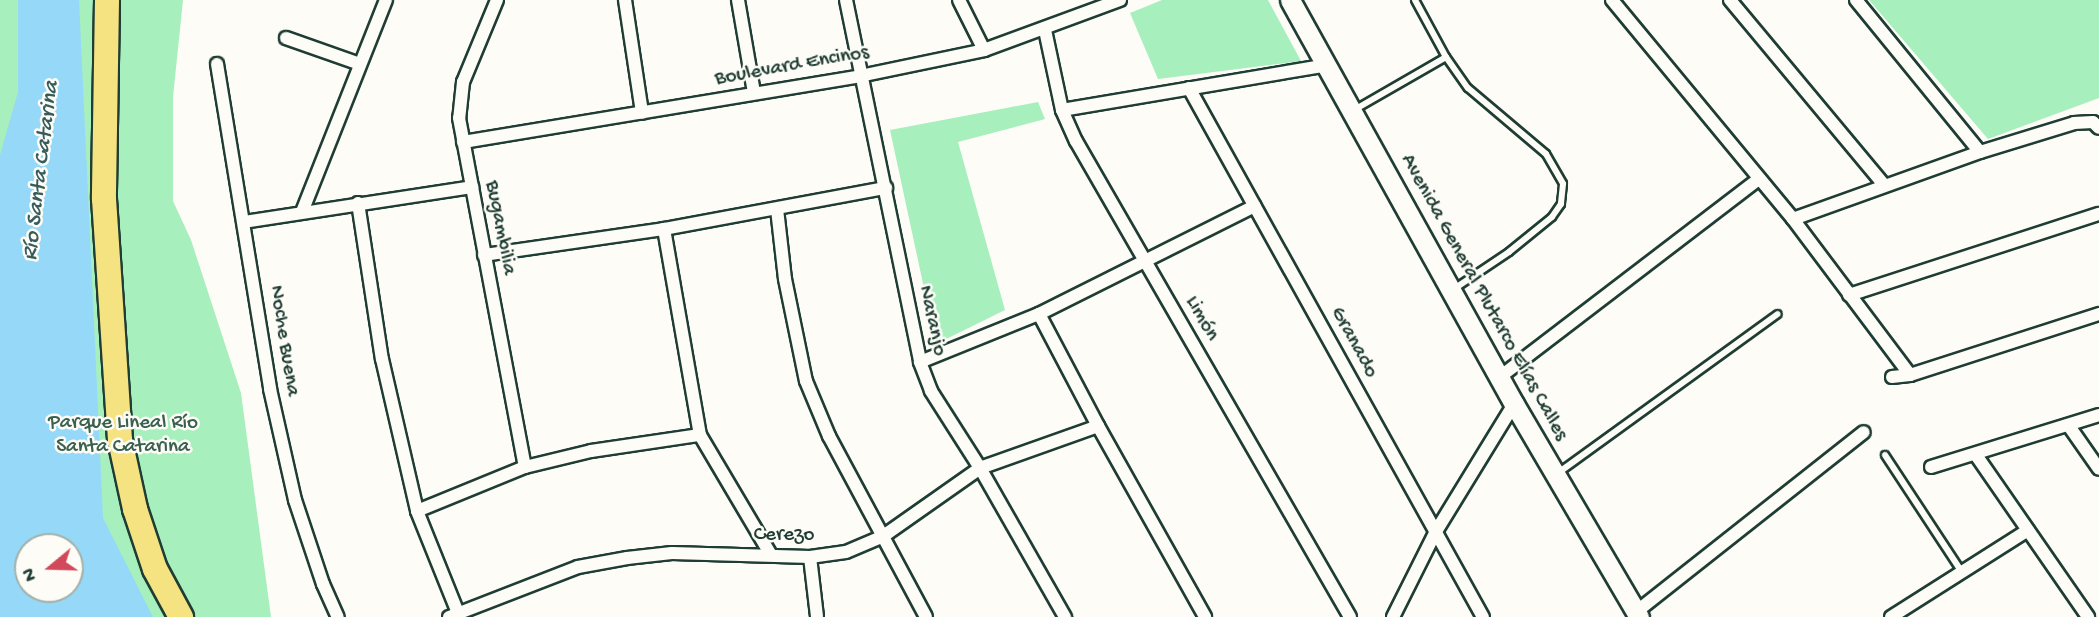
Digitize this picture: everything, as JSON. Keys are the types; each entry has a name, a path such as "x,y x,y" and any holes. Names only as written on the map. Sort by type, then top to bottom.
{"highway":[{"path":"107,0 104,199 120,440 135,509 155,569 181,617"}],"street":[{"path":"302,212 386,0"},
{"name":"Bugambilia","path":"497,0 463,82 459,101 463,142 525,467"},
{"path":"625,0 642,113"},
{"path":"738,0 754,93"},
{"name":"Naranjo","path":"846,0 920,362 931,391 980,468 1065,617"},
{"path":"959,0 984,50"},
{"name":"Boulevard Encinos","path":"463,142 860,76 984,50 1045,30 1120,0"},
{"name":"Avenida General Plutarco Elías Calles","path":"1290,0 1501,376 1514,404 1637,615"},
{"path":"1612,0 1793,219 1910,375"},
{"path":"1730,0 1884,185"},
{"path":"1856,0 1980,152"},
{"name":"Limón","path":"1045,30 1062,110 1076,141 1350,617"},
{"path":"286,38 360,64"},
{"name":"Noche Buena","path":"216,64 270,389 295,500 323,584 338,617"},
{"path":"1062,110 1328,65"},
{"name":"Granado","path":"1189,88 1483,617"},
{"path":"1793,219 1980,152 2074,123 2096,125"},
{"path":"1501,376 1759,179"},
{"path":"244,222 472,187"},
{"path":"484,255 664,229 886,188"},
{"path":"358,204 382,359 417,511 453,615"},
{"path":"920,362 1040,314 1147,263 1255,206"},
{"path":"777,209 785,279 806,381 829,436 847,464 882,537 926,617"},
{"path":"1849,295 2099,214"},
{"path":"664,229 700,436 771,555"},
{"path":"1040,314 1098,426 1205,617"},
{"path":"1892,377 1910,375 2099,314"},
{"path":"1393,617 1435,533 1514,404"},
{"path":"1931,467 2099,415"},
{"name":"Cerezo","path":"453,615 578,567 672,553 810,557 846,552 882,537 980,468 1098,426"},
{"path":"2069,426 2099,470"},
{"path":"1637,615 1864,432"},
{"path":"417,511 525,467 591,451 700,436"},
{"path":"1976,455 2083,615"},
{"path":"1891,617 2028,530"},
{"path":"810,557 817,617"}],"lane":[{"path":"1415,0 1446,57 1484,104 1554,164 1563,184 1564,194 1552,217 1531,236 1452,290"},
{"path":"1353,111 1446,57"},
{"path":"1557,474 1778,314"},
{"path":"1885,455 1962,572"}],"green space":[{"name":"Parque Lineal Río Santa Catarina","path":"0,0 183,0 173,97 173,201 191,240 241,393 271,617 0,617"},
{"path":"1162,0 1268,0 1301,61 1158,79 1130,13"},
{"path":"1869,0 2099,0 2099,98 1988,139"},
{"path":"1038,102 1045,119 958,142 1005,310 936,344 890,130"}],"water":[{"name":"Río Santa Catarina","path":"18,0 79,0 103,518 153,617 0,617 0,155 18,92"}]}
